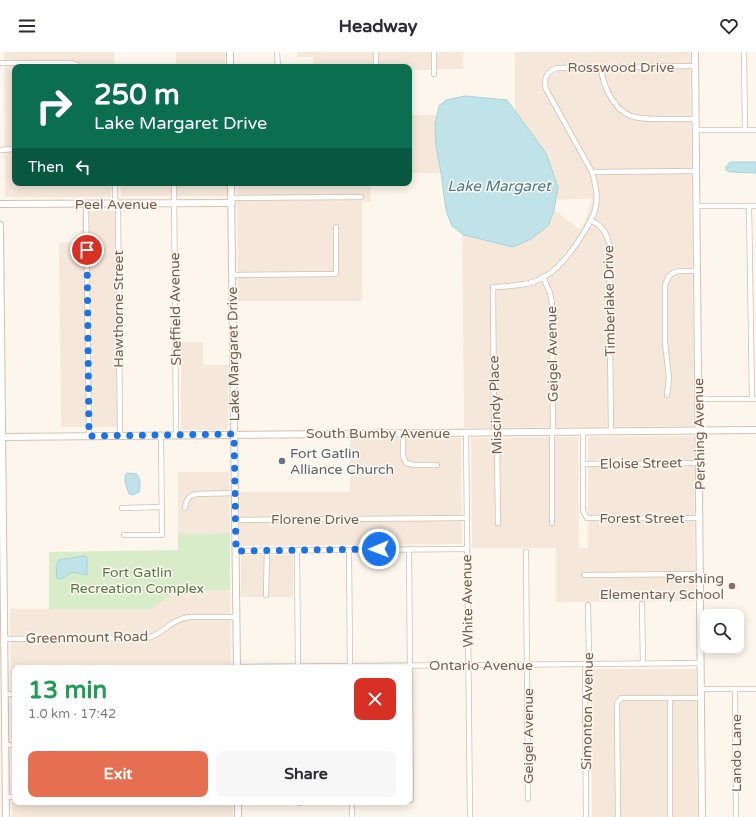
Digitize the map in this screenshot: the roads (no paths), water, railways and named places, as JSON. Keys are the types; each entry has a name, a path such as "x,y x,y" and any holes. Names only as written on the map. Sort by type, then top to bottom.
{"street":[{"path":"230,52 230,64"},
{"path":"277,52 278,64"},
{"path":"376,52 376,64"},
{"path":"434,52 434,74"},
{"name":"Pershing Avenue","path":"695,52 700,463 702,817"},
{"path":"744,52 745,130"},
{"path":"0,63 26,64"},
{"path":"60,64 75,64"},
{"name":"Rosswood Drive","path":"592,172 546,89 545,80 549,72 556,68 695,66"},
{"path":"601,67 604,83 612,100 620,111 627,115 641,119 696,119"},
{"path":"696,130 756,130"},
{"path":"0,150 12,149"},
{"path":"543,277 563,261 591,220 597,199 596,185 592,172 696,170"},
{"name":"Hawthorne Street","path":"115,186 116,203 118,209 120,436"},
{"name":"Sheffield Avenue","path":"174,186 176,435"},
{"name":"Lake Margaret Drive","path":"231,186 237,665"},
{"path":"232,200 361,197"},
{"name":"Peel Avenue","path":"0,204 174,203 232,200"},
{"path":"86,204 89,436"},
{"path":"697,206 756,206"},
{"path":"699,399 754,399 749,206"},
{"name":"Timberlake Drive","path":"591,220 601,226 605,231 609,243 611,432"},
{"path":"0,225 6,817"},
{"path":"232,275 336,274 336,227"},
{"path":"667,395 669,378 665,343 665,285 669,276 673,273 698,271"},
{"name":"Miscindy Place","path":"498,523 497,439 494,426 493,287 519,285 543,277"},
{"name":"Geigel Avenue","path":"543,277 550,293 552,303 552,523"},
{"name":"South Bumby Avenue","path":"1,437 756,430"},
{"path":"583,432 583,464"},
{"name":"White Avenue","path":"466,433 470,817"},
{"path":"403,434 403,456 406,463 414,465 437,464"},
{"path":"124,535 162,535 161,436"},
{"name":"Eloise Street","path":"583,464 700,463"},
{"name":"Forest Street","path":"583,464 583,511 585,516 589,519 700,518"},
{"path":"185,508 187,498 191,495 235,494"},
{"path":"122,508 162,507"},
{"name":"Florene Drive","path":"235,520 467,518"},
{"path":"408,549 409,665"},
{"path":"236,551 467,549"},
{"path":"266,550 266,595"},
{"path":"297,550 298,665"},
{"path":"349,550 350,665"},
{"name":"Geigel Avenue","path":"526,552 528,799"},
{"path":"584,575 701,574"},
{"path":"642,604 643,664"},
{"name":"Simonton Avenue","path":"586,817 585,670 589,660 588,605"},
{"name":"Greenmount Road","path":"4,639 146,638 156,635 181,618 236,617"},
{"name":"Ontario Avenue","path":"412,666 701,663"},
{"path":"701,689 756,689"},
{"name":"Lando Lane","path":"735,689 736,817"},
{"path":"5,694 12,694"},
{"path":"618,817 618,700 621,698 701,698"},
{"path":"670,698 670,817"},
{"path":"5,745 12,745"},
{"path":"6,797 12,797"},
{"path":"238,805 238,817"},
{"path":"352,805 352,817"}],"water":[{"name":"Lake Margaret","path":"465,96 507,100 546,153 558,187 554,210 548,226 531,239 513,247 464,235 452,226 446,210 436,146 435,125 439,106 446,100"},
{"path":"730,162 756,162 756,173 730,172 726,170 726,167"},
{"path":"127,473 137,474 139,480 139,492 133,495 129,494 125,482 125,476"},
{"path":"84,556 87,558 87,575 73,572 61,579 57,578 56,567 59,560"}],"place":[{"name":"Fort Gatlin Alliance Church","path":"282,461"},
{"name":"Pershing Elementary School","path":"732,586"}],"park label":[{"name":"Fort Gatlin Recreation Complex","path":"137,580"}]}
